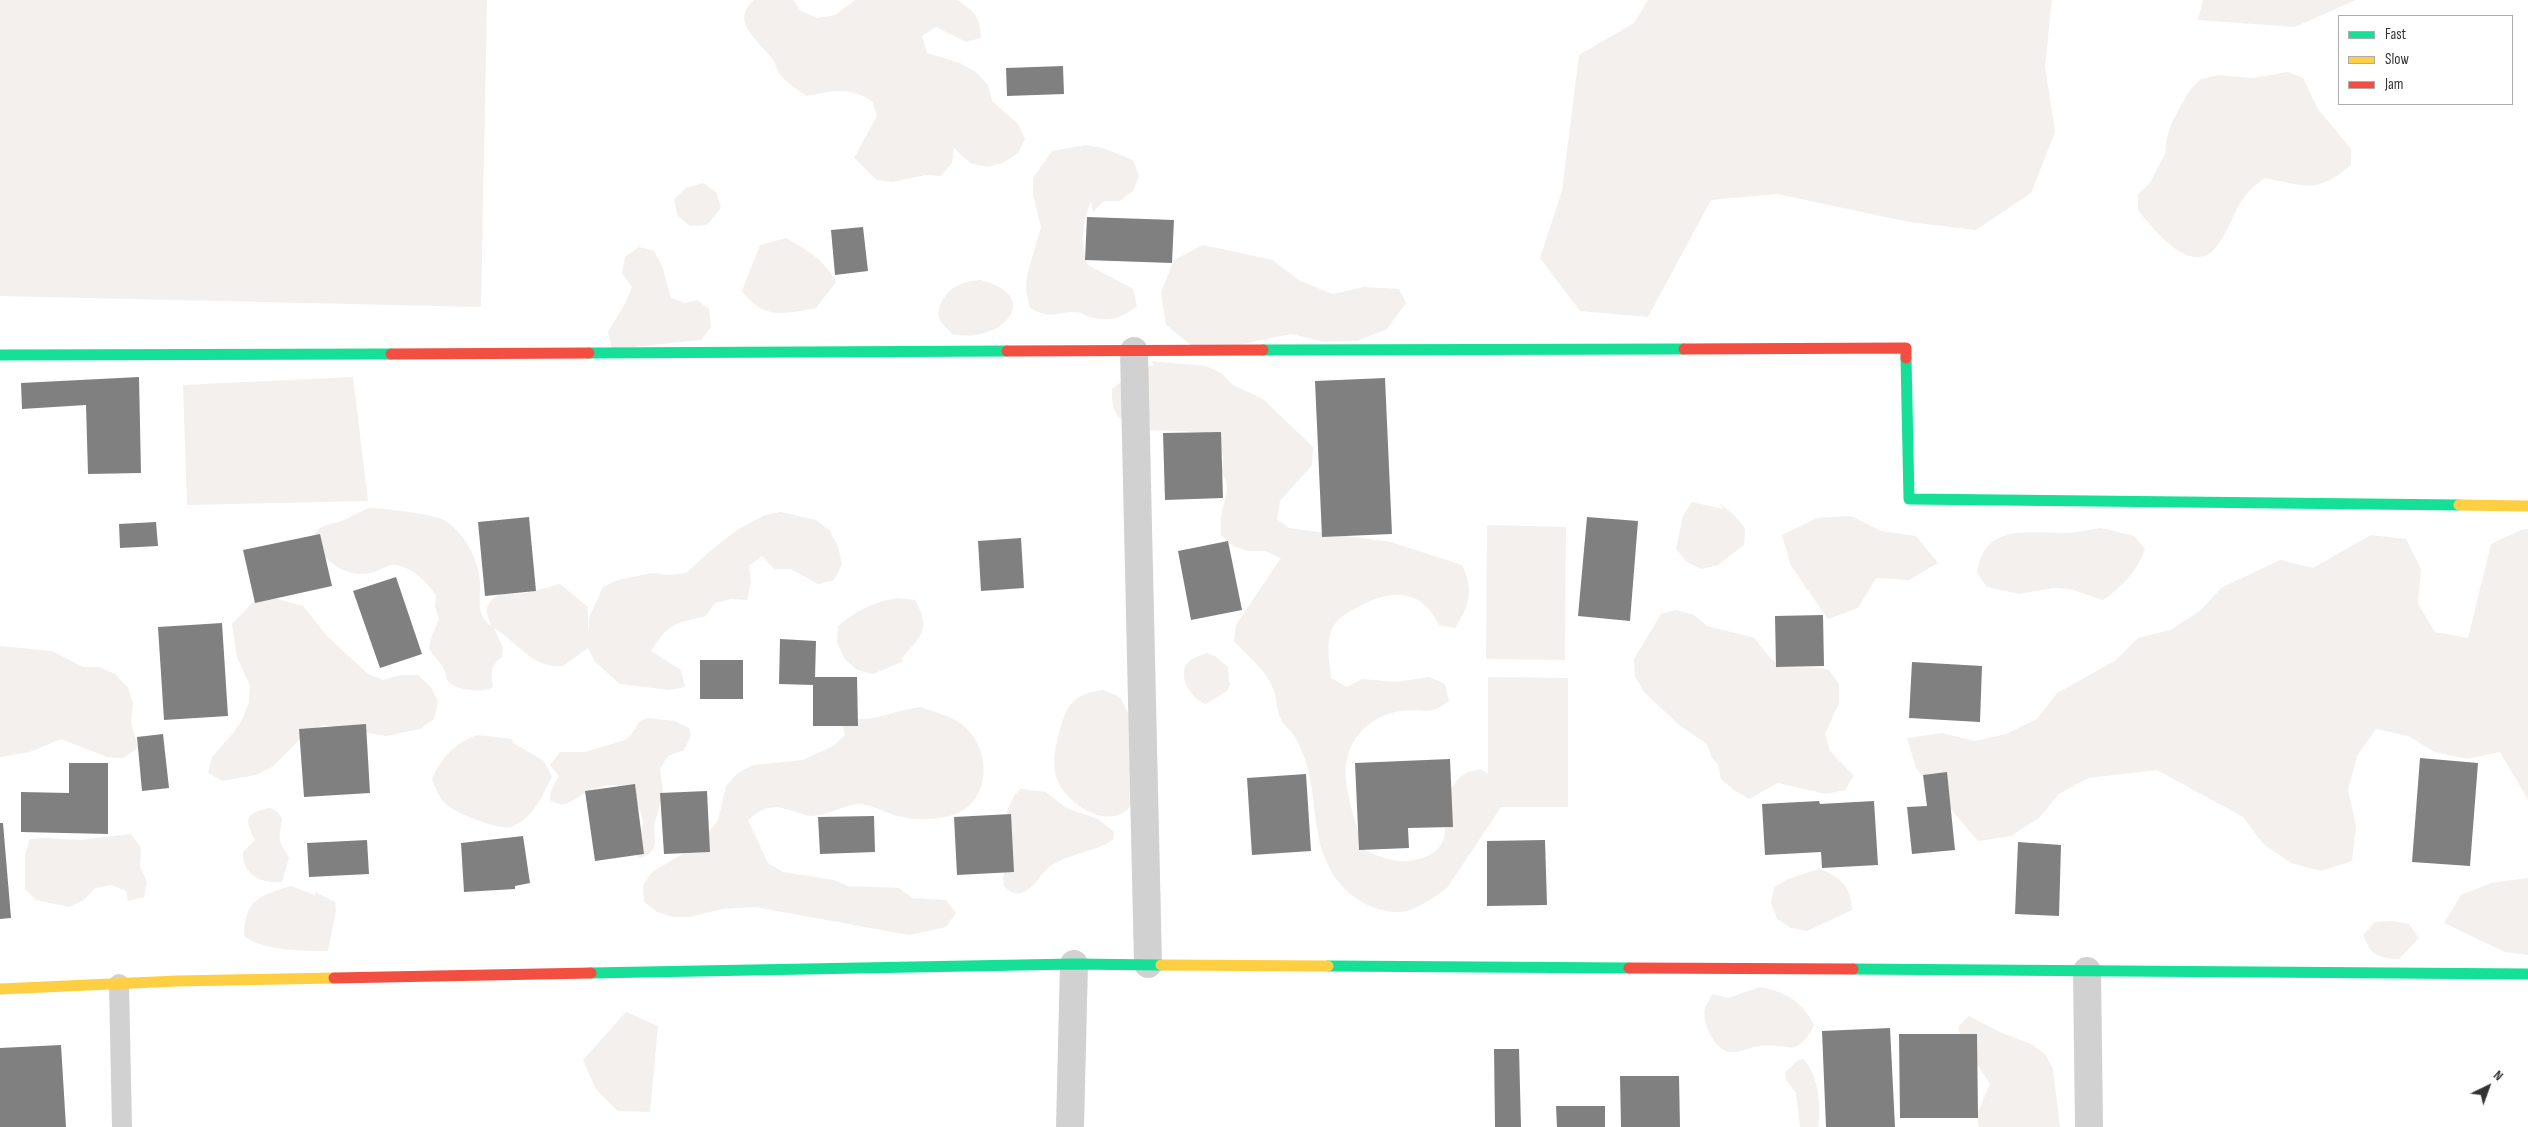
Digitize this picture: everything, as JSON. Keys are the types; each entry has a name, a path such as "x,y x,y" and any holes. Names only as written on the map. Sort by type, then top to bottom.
{"street":[{"path":"0,355 1906,348 1909,499 2528,506"},
{"path":"1134,351 1148,964"},
{"path":"1070,1127 1074,964"},
{"path":"0,989 177,981 1074,964 2528,974"},
{"path":"2087,970 2089,1127"}],"lane":[{"path":"119,984 122,1127"}],"shaded area":[{"path":"0,0 487,0 481,307 0,296"},
{"path":"754,0 793,0 801,11 817,18 835,15 855,0 957,0 975,15 978,20 981,38 966,42 936,27 922,36 927,53 960,63 976,72 988,85 992,101 1018,124 1025,139 1018,153 1003,163 987,167 970,163 954,148 952,163 941,176 925,175 893,182 877,180 854,158 877,116 872,101 855,93 840,91 807,96 789,83 780,74 773,60 749,32 745,24 744,16 747,8"},
{"path":"1648,0 2052,0 2045,66 2055,132 2031,193 1976,230 1909,222 1777,194 1711,200 1648,317 1580,311 1540,258 1562,191 1579,55 1634,23"},
{"path":"2203,0 2356,0 2295,27 2198,20"},
{"path":"2288,72 2303,78 2318,109 2351,149 2351,165 2320,184 2301,185 2265,178 2247,193 2219,243 2209,254 2198,257 2187,255 2175,249 2164,240 2138,210 2138,194 2150,183 2165,154 2167,137 2172,122 2189,91 2201,79 2218,75 2252,78"},
{"path":"1086,145 1103,148 1133,160 1139,176 1133,191 1120,201 1104,201 1093,212 1091,201 1084,225 1083,240 1088,265 1133,289 1137,306 1122,316 1112,319 1094,318 1075,312 1043,314 1030,308 1026,291 1027,275 1041,227 1033,195 1033,178 1052,151"},
{"path":"703,183 716,192 721,208 707,225 690,226 677,215 674,199 686,188"},
{"path":"786,238 808,251 821,262 832,274 836,282 816,308 784,313 766,311 758,307 742,291 760,245"},
{"path":"1203,245 1273,260 1300,281 1333,294 1364,287 1399,289 1406,303 1387,329 1357,341 1325,342 1291,334 1227,347 1191,345 1166,325 1161,292 1174,260"},
{"path":"639,247 654,251 662,266 671,298 685,303 697,300 709,309 711,327 701,340 612,349 608,332 626,302 632,287 622,273 625,257"},
{"path":"980,280 1000,287 1010,296 1013,307 1010,317 1000,326 987,332 971,335 952,334 941,322 938,314 943,299 947,293 958,285"},
{"path":"1151,361 1206,366 1221,373 1233,385 1263,399 1313,447 1312,465 1280,501 1277,519 1289,528 1391,542 1462,565 1466,574 1469,597 1464,612 1455,628 1439,625 1432,613 1414,598 1404,595 1393,595 1370,601 1350,611 1332,629 1328,647 1331,678 1347,687 1362,679 1396,682 1429,677 1445,684 1449,701 1436,709 1426,711 1410,710 1389,714 1367,725 1352,744 1348,755 1346,781 1363,849 1388,859 1409,861 1430,855 1439,847 1444,838 1446,828 1446,805 1455,783 1466,773 1473,771 1481,769 1488,774 1488,677 1568,678 1568,807 1501,807 1447,888 1418,907 1400,912 1388,911 1365,904 1345,889 1330,869 1321,847 1310,777 1299,745 1281,719 1274,691 1267,677 1234,641 1236,625 1281,558 1265,551 1248,551 1233,546 1221,535 1221,518 1227,486 1222,471 1223,456 1216,441 1202,433 1143,429 1127,424 1115,411 1112,389 1138,369 1154,365"},
{"path":"353,377 368,501 187,505 183,385"},
{"path":"1692,502 1723,509 1720,504 1734,515 1745,528 1744,545 1718,565 1701,569 1687,562 1676,549 1683,516"},
{"path":"369,508 429,516 444,520 451,525 469,547 477,564 480,581 481,611 491,626 487,608 495,597 505,594 526,593 560,584 588,607 588,633 590,615 603,587 618,580 652,573 669,575 686,573 737,530 765,515 781,512 816,520 830,531 838,546 842,564 834,580 818,584 791,569 774,569 762,556 749,566 751,582 747,600 731,599 715,603 706,616 679,623 668,629 651,651 681,670 685,687 669,690 620,684 595,662 588,648 563,666 552,666 534,659 494,628 503,648 502,657 492,670 493,687 483,690 472,690 460,688 450,683 447,680 443,666 429,649 430,641 439,619 435,607 436,595 424,581 415,573 397,565 365,574 346,571 330,562 312,539 314,534 323,527 342,521"},
{"path":"1851,516 1881,531 1916,536 1938,563 1909,580 1876,578 1858,608 1828,619 1791,566 1782,535 1817,518"},
{"path":"1487,525 1566,527 1565,660 1486,659"},
{"path":"2101,528 2134,536 2145,549 2138,564 2128,578 2103,600 2070,589 2053,588 2019,594 1987,587 1977,573 1981,557 1988,546 1997,539 2008,535 2035,532 2068,533"},
{"path":"2528,529 2528,800 2500,752 2467,759 2435,752 2408,736 2376,729 2357,756 2348,790 2356,826 2352,861 2321,871 2291,863 2263,844 2243,817 2157,770 2088,778 2059,794 2039,818 2011,836 1978,841 1916,768 1907,738 1942,733 1975,741 2006,734 2037,719 2057,693 2116,660 2138,638 2170,630 2200,611 2221,588 2280,560 2313,568 2371,535 2406,539 2421,569 2418,604 2435,632 2468,638 2491,544 2521,530"},
{"path":"270,597 303,606 327,636 368,674 383,680 401,675 418,675 431,687 438,702 434,719 420,729 386,736 324,725 308,731 272,767 256,775 222,781 208,773 212,757 234,732 243,718 249,702 250,686 237,657 232,624 254,601"},
{"path":"898,598 915,600 923,619 922,632 919,638 901,659 904,661 873,674 857,670 844,658 837,642 838,626 866,608"},
{"path":"1676,610 1694,615 1707,626 1755,638 1765,652 1780,665 1829,670 1839,684 1839,703 1825,734 1830,751 1854,776 1845,790 1826,794 1778,783 1749,799 1721,779 1718,764 1712,758 1707,744 1679,725 1643,691 1635,676 1634,659 1661,614"},
{"path":"0,646 52,651 83,667 99,667 115,674 128,688 133,703 131,722 138,748 123,758 107,757 61,739 30,752 0,757"},
{"path":"1207,653 1215,656 1228,667 1229,683 1231,683 1227,691 1206,704 1196,698 1188,688 1185,682 1184,671 1186,665 1195,657"},
{"path":"1103,690 1120,697 1138,735 1141,751 1141,778 1137,800 1121,814 1111,816 1100,816 1090,812 1063,791 1056,776 1054,756 1063,721 1069,707 1074,701 1085,694"},
{"path":"920,707 957,721 975,738 983,761 984,774 977,797 969,806 950,816 924,819 907,818 862,804 852,805 817,816 807,816 782,808 770,807 760,811 748,820 768,863 783,872 834,880 848,886 899,888 912,898 946,900 956,913 946,927 909,935 755,907 722,909 689,917 673,917 657,912 644,902 643,885 652,872 698,845 718,820 726,786 738,773 753,765 803,760 833,746 845,735 841,717 853,719 872,718"},
{"path":"648,718 674,721 689,728 691,736 684,750 668,756 660,769 663,793 654,825 654,848 648,855 640,858 634,852 643,819 630,791 624,787 604,786 588,791 567,803 557,804 550,800 551,790 559,776 550,765 560,752 585,752 625,740 631,735 640,721"},
{"path":"477,735 512,739 513,743 544,761 552,777 531,813 511,827 506,828 488,824 468,817 444,802 436,790 432,779 440,764 462,742"},
{"path":"1021,789 1046,792 1066,808 1098,819 1114,832 1113,840 1059,861 1048,868 1026,891 1021,893 1012,892 1004,886 1003,878 1011,844 1007,811 1015,794"},
{"path":"270,808 278,812 282,819 280,839 289,858 282,882 267,881 255,876 246,867 244,860 243,852 255,840 249,827 249,818 256,812"},
{"path":"131,834 141,848 140,866 147,882 144,897 128,901 126,891 111,885 95,888 84,900 69,907 36,900 25,889 25,855 30,839 81,840"},
{"path":"1819,869 1833,875 1843,884 1850,895 1852,910 1807,931 1791,928 1777,919 1771,903 1774,887 1788,879"},
{"path":"2528,878 2528,955 2505,952 2444,923 2461,895 2491,883"},
{"path":"291,886 315,895 315,892 335,902 336,910 328,951 273,947 262,945 244,936 247,914 256,901 262,896"},
{"path":"2392,921 2409,924 2419,938 2399,959 2385,958 2376,954 2369,947 2363,935 2375,922"},
{"path":"1760,987 1778,992 1792,999 1804,1010 1814,1025 1808,1036 1797,1046 1760,1046 1739,1051 1726,1051 1716,1044 1705,1020 1705,1008 1712,994 1728,998"},
{"path":"626,1012 658,1026 650,1112 618,1111 596,1089 583,1060"},
{"path":"1969,1016 2000,1032 2031,1044 2045,1054 2053,1069 2060,1127 1979,1127 1977,1114 1990,1084 1963,1043 1958,1027"},
{"path":"1803,1059 1812,1073 1818,1091 1818,1127 1800,1127 1796,1093 1786,1080 1785,1072 1797,1061"}],"building":[{"path":"1063,66 1064,94 1007,96 1006,68"},
{"path":"1087,217 1174,220 1172,263 1085,260"},
{"path":"863,227 868,271 835,275 831,230"},
{"path":"139,377 141,473 88,474 86,405 22,409 21,383"},
{"path":"1385,378 1392,534 1322,537 1315,381"},
{"path":"1221,432 1223,498 1165,500 1163,433"},
{"path":"529,517 536,591 485,596 478,522"},
{"path":"1587,517 1638,521 1630,621 1578,616"},
{"path":"156,522 158,546 120,548 119,524"},
{"path":"320,534 332,586 255,603 243,550"},
{"path":"1021,538 1024,588 981,591 978,541"},
{"path":"1228,541 1242,610 1191,620 1178,551"},
{"path":"396,577 422,654 380,668 353,591"},
{"path":"1823,615 1824,666 1776,667 1775,616"},
{"path":"222,623 228,716 164,720 158,627"},
{"path":"780,639 816,641 815,677 857,677 858,726 813,726 813,685 779,684"},
{"path":"700,660 743,660 743,699 700,699"},
{"path":"1912,662 1982,666 1980,722 1909,718"},
{"path":"366,724 370,793 304,797 299,729"},
{"path":"163,734 169,788 142,791 137,737"},
{"path":"2420,758 2478,763 2470,866 2412,862"},
{"path":"1450,759 1453,827 1408,828 1409,848 1359,850 1355,763"},
{"path":"69,763 108,763 108,834 21,832 21,792 69,793"},
{"path":"1947,772 1955,850 1912,854 1907,807 1927,806 1923,775"},
{"path":"1306,774 1311,851 1252,855 1247,778"},
{"path":"635,784 644,854 595,861 585,791"},
{"path":"707,791 710,852 664,854 660,793"},
{"path":"1819,801 1820,804 1874,801 1878,865 1822,868 1821,852 1765,855 1762,804"},
{"path":"1011,814 1014,872 957,875 954,817"},
{"path":"874,816 875,852 820,854 818,817"},
{"path":"0,823 3,823 11,918 0,919"},
{"path":"523,836 530,883 515,886 515,889 464,892 461,843"},
{"path":"367,840 369,874 309,877 307,843"},
{"path":"1545,840 1547,905 1487,906 1487,841"},
{"path":"2018,842 2061,845 2059,916 2015,914"},
{"path":"1890,1028 1895,1127 1826,1127 1822,1031"},
{"path":"1899,1034 1977,1034 1978,1118 1900,1118"},
{"path":"61,1045 66,1127 0,1127 0,1048"},
{"path":"1494,1049 1519,1049 1521,1127 1495,1127"},
{"path":"1620,1076 1679,1076 1680,1127 1621,1127"},
{"path":"1556,1106 1605,1106 1605,1127 1557,1127"}],"traffic: fast":[{"path":"1263,350 1684,349"},
{"path":"589,353 1007,351"},
{"path":"0,355 391,354"},
{"path":"1906,358 1909,499 2459,505"},
{"path":"591,973 1074,964 1161,965"},
{"path":"1328,966 1629,968"},
{"path":"1853,969 2528,974"}],"traffic: slow":[{"path":"2459,505 2528,506"},
{"path":"1161,965 1328,966"},
{"path":"0,989 177,981 334,978"}],"traffic: jam":[{"path":"1684,349 1906,348 1906,358"},
{"path":"1007,351 1263,350"},
{"path":"391,354 589,353"},
{"path":"1629,968 1853,969"},
{"path":"334,978 591,973"}]}
